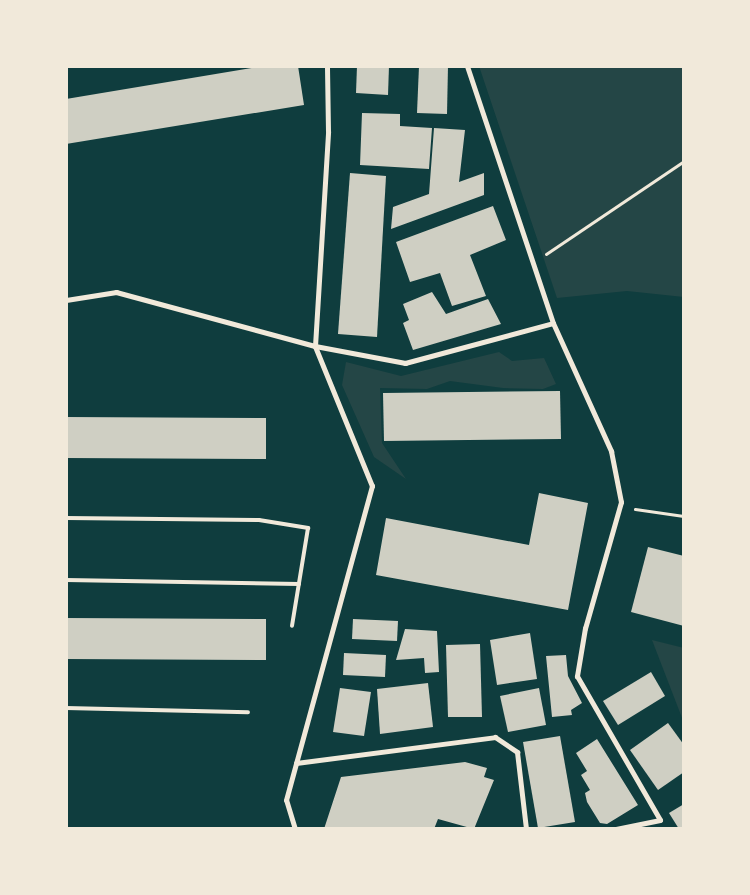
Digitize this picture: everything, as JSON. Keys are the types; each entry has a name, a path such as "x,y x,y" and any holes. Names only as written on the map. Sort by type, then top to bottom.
{"street":[{"path":"295,829 286,800 372,486 315,346 328,131 327,66"},
{"path":"467,66 553,323 611,451 619,508 585,628 577,676 660,820 616,829"},
{"path":"66,300 116,292 315,346 405,363 553,323"},
{"path":"296,763 496,736 517,752 526,829"}],"lane":[{"path":"66,518 259,520 308,528 292,626"},
{"path":"66,580 299,584"},
{"path":"66,708 248,712"}],"path":[{"path":"533,263 684,161"},
{"path":"619,508 684,516"}],"shaded area":[{"path":"479,66 684,66 684,297 627,291 557,298"},
{"path":"499,352 512,361 544,358 556,384 543,389 503,388 450,381 427,389 380,388 382,443 406,479 374,457 342,385 346,362 401,376"},
{"path":"652,640 684,648 684,723"}],"building":[{"path":"264,66 298,66 304,105 66,144 66,99"},
{"path":"357,66 389,66 388,95 356,93"},
{"path":"419,66 448,66 447,114 417,113"},
{"path":"362,113 400,114 400,126 432,128 429,169 360,165"},
{"path":"434,128 465,130 459,182 484,173 484,195 391,229 393,207 429,194"},
{"path":"350,173 386,176 377,337 338,334"},
{"path":"493,206 506,240 470,255 486,296 452,306 440,273 410,282 396,242"},
{"path":"432,292 446,314 488,299 501,324 413,350 403,323 409,320 403,304"},
{"path":"560,391 561,439 384,441 383,393"},
{"path":"66,417 266,418 266,459 66,458"},
{"path":"539,493 588,503 568,610 376,575 386,518 529,545"},
{"path":"648,547 684,556 684,626 631,612"},
{"path":"66,618 266,619 266,660 66,659"},
{"path":"353,619 398,621 397,641 352,639"},
{"path":"405,629 437,631 439,672 425,673 424,658 396,660"},
{"path":"530,633 537,679 497,685 490,640"},
{"path":"480,644 482,717 448,717 446,645"},
{"path":"344,653 386,655 385,677 343,675"},
{"path":"566,655 568,676 582,703 571,710 572,715 552,717 546,656"},
{"path":"651,672 665,696 618,725 603,701"},
{"path":"428,683 433,727 380,734 377,689"},
{"path":"340,688 371,692 364,736 333,732"},
{"path":"539,688 546,725 508,732 500,696"},
{"path":"668,723 684,745 684,772 658,790 630,750"},
{"path":"560,736 575,822 538,828 523,742"},
{"path":"597,739 638,805 607,824 600,823 587,802 585,793 590,790 581,775 587,771 576,753"},
{"path":"465,762 487,768 484,777 494,780 474,829 438,819 434,829 324,829 341,777"},
{"path":"684,804 684,829 679,829 669,813"}]}
